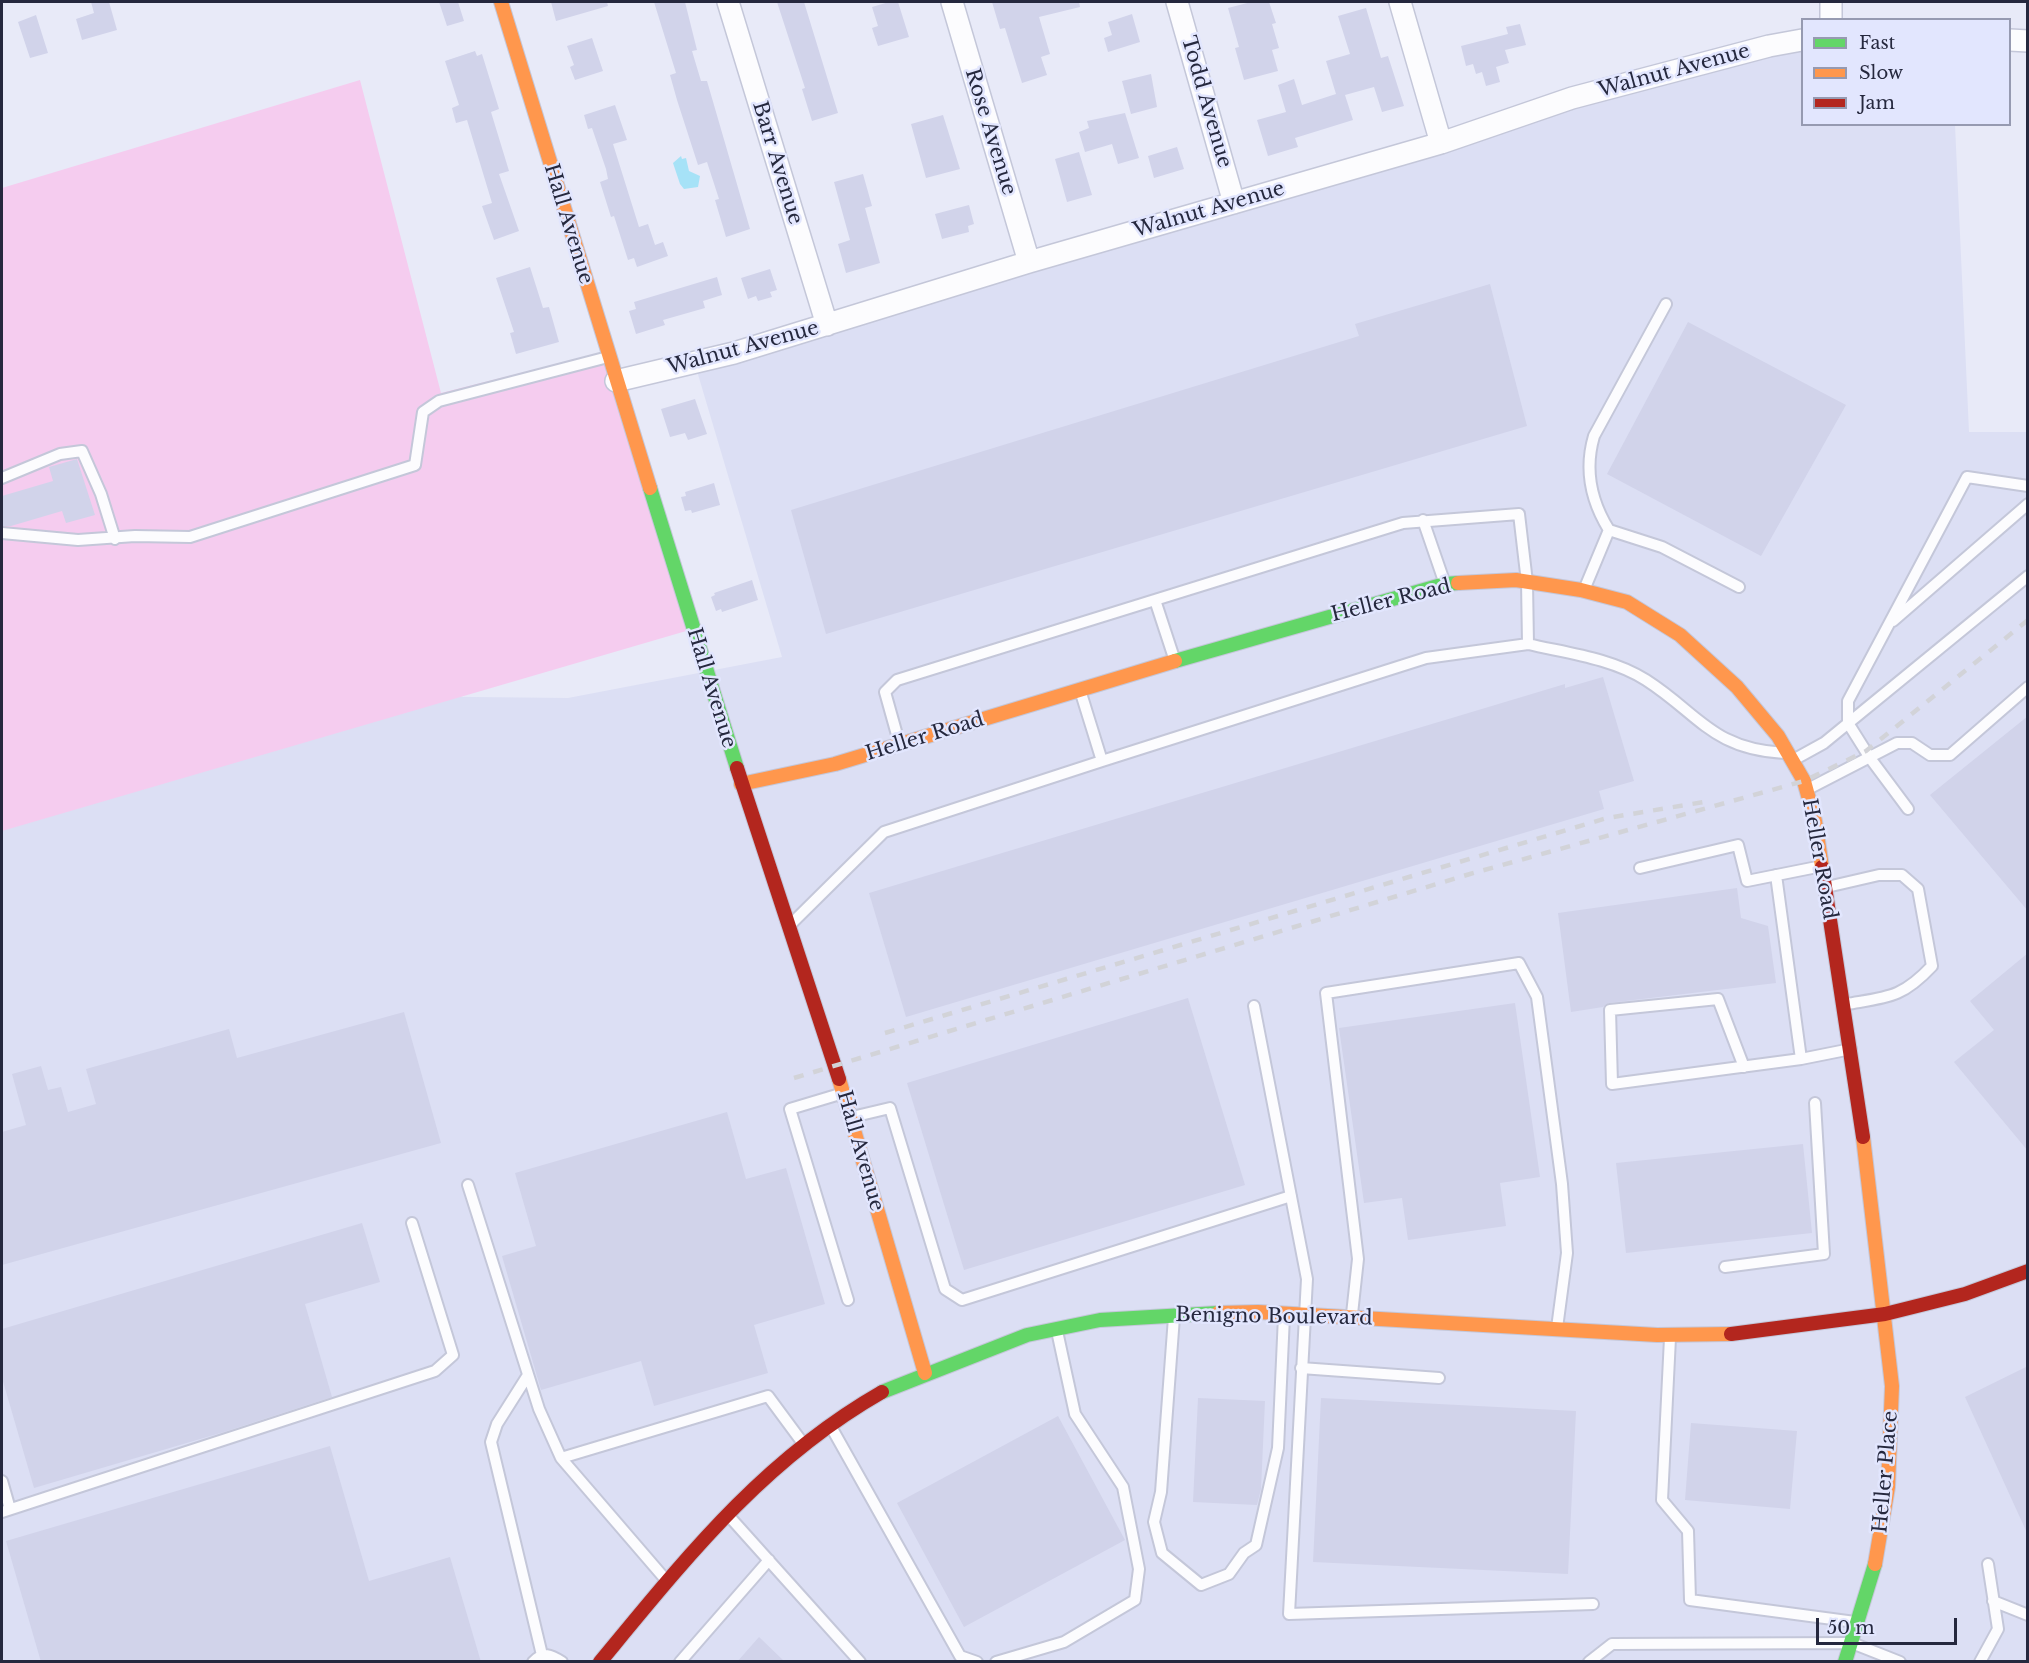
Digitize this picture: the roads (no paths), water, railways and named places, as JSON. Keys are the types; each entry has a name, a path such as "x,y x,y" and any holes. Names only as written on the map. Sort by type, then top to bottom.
{"street":[{"name":"Hall Avenue","path":"501,2 608,357 741,784 843,1093 925,1373"},
{"name":"Barr Avenue","path":"728,2 827,325"},
{"name":"Rose Avenue","path":"952,2 1029,262"},
{"name":"Todd Avenue","path":"1177,2 1234,203"},
{"path":"1400,2 1441,142"},
{"path":"1830,18 1831,2"},
{"name":"Walnut Avenue","path":"616,381 734,353 1029,262 1441,142 1572,98 1769,46 1801,40"},
{"path":"2011,40 2028,41"},
{"name":"Heller Road","path":"741,784 835,765 1175,661 1445,584 1516,580 1584,591 1627,602 1680,635 1737,687 1778,736 1806,790 1822,866 1851,1049 1885,1314"},
{"name":"Benigno Boulevard","path":"600,1662 667,1581 728,1514 770,1471 830,1424 887,1389 1027,1335 1100,1320 1174,1314 1284,1314 1670,1335 1747,1334 1885,1314 1965,1294 2028,1271"},
{"name":"Heller Place","path":"1845,1662 1879,1549 1888,1487 1892,1386 1885,1314"}],"lane":[{"path":"1666,304 1594,436 1588,464 1596,508 1609,530 1662,547 1739,587"},
{"path":"2,533 48,539 190,537 415,465 423,412 439,401 608,357"},
{"path":"2,478 60,454 82,451 101,494 115,539"},
{"path":"1908,809 1870,759 1848,723 1848,701 1967,477 2028,486"},
{"path":"1888,625 2028,504"},
{"path":"900,744 885,692 897,680 1403,523 1519,514 1527,582 1527,644"},
{"path":"1423,520 1445,584"},
{"path":"1584,591 1609,530"},
{"path":"788,927 884,832 1426,658 1527,644 1605,662 1645,679 1711,732 1735,744 1790,757 1824,743 2028,576"},
{"path":"1155,600 1175,661"},
{"path":"1806,790 1870,759 1897,742 1912,743 1930,755 1950,755 2028,687"},
{"path":"1080,690 1102,761"},
{"path":"1640,868 1738,845 1747,881 1822,866"},
{"path":"1825,887 1879,875 1902,874 1918,889 1932,966 1915,984 1894,996 1844,1004"},
{"path":"1776,875 1801,1059"},
{"path":"1352,1317 1358,1259 1326,993 1519,963 1537,997 1562,1184 1567,1253 1557,1329"},
{"path":"1744,1066 1718,999 1610,1010 1612,1084 1801,1059 1851,1049"},
{"path":"1254,1006 1308,1279 1304,1315 1289,1614 1593,1604"},
{"path":"843,1093 790,1109 848,1299"},
{"path":"1725,1267 1824,1254 1815,1103"},
{"path":"850,1117 890,1108 945,1289 962,1300 1291,1196"},
{"path":"468,1185 528,1375 561,1458 667,1581"},
{"path":"2,1481 6,1511 435,1371 453,1355 411,1223"},
{"path":"1174,1314 1161,1492 1154,1522 1162,1553 1202,1585 1229,1575 1244,1553 1256,1545 1278,1448 1284,1314"},
{"path":"996,1662 1064,1642 1135,1600 1139,1569 1123,1488 1075,1414 1057,1329"},
{"path":"1670,1335 1662,1500 1688,1531 1690,1600 1858,1622"},
{"path":"1301,1368 1438,1378"},
{"path":"528,1375 497,1424 491,1442 538,1658 551,1654 562,1662"},
{"path":"561,1458 768,1396 804,1445"},
{"path":"830,1424 960,1656 977,1662"},
{"path":"728,1514 860,1662"},
{"path":"680,1662 769,1560"},
{"path":"1980,1662 1998,1629 1988,1564"},
{"path":"1994,1601 2028,1615"},
{"path":"1589,1662 1612,1644 1852,1643 1900,1662"}],"water":[{"path":"681,156 682,159 686,158 689,171 700,176 698,187 684,189 680,184 673,163"}],"railway":[{"path":"794,1078 1470,874 1804,781 1866,751 2028,620"},
{"path":"885,1033 1607,818 1704,802"}]}
